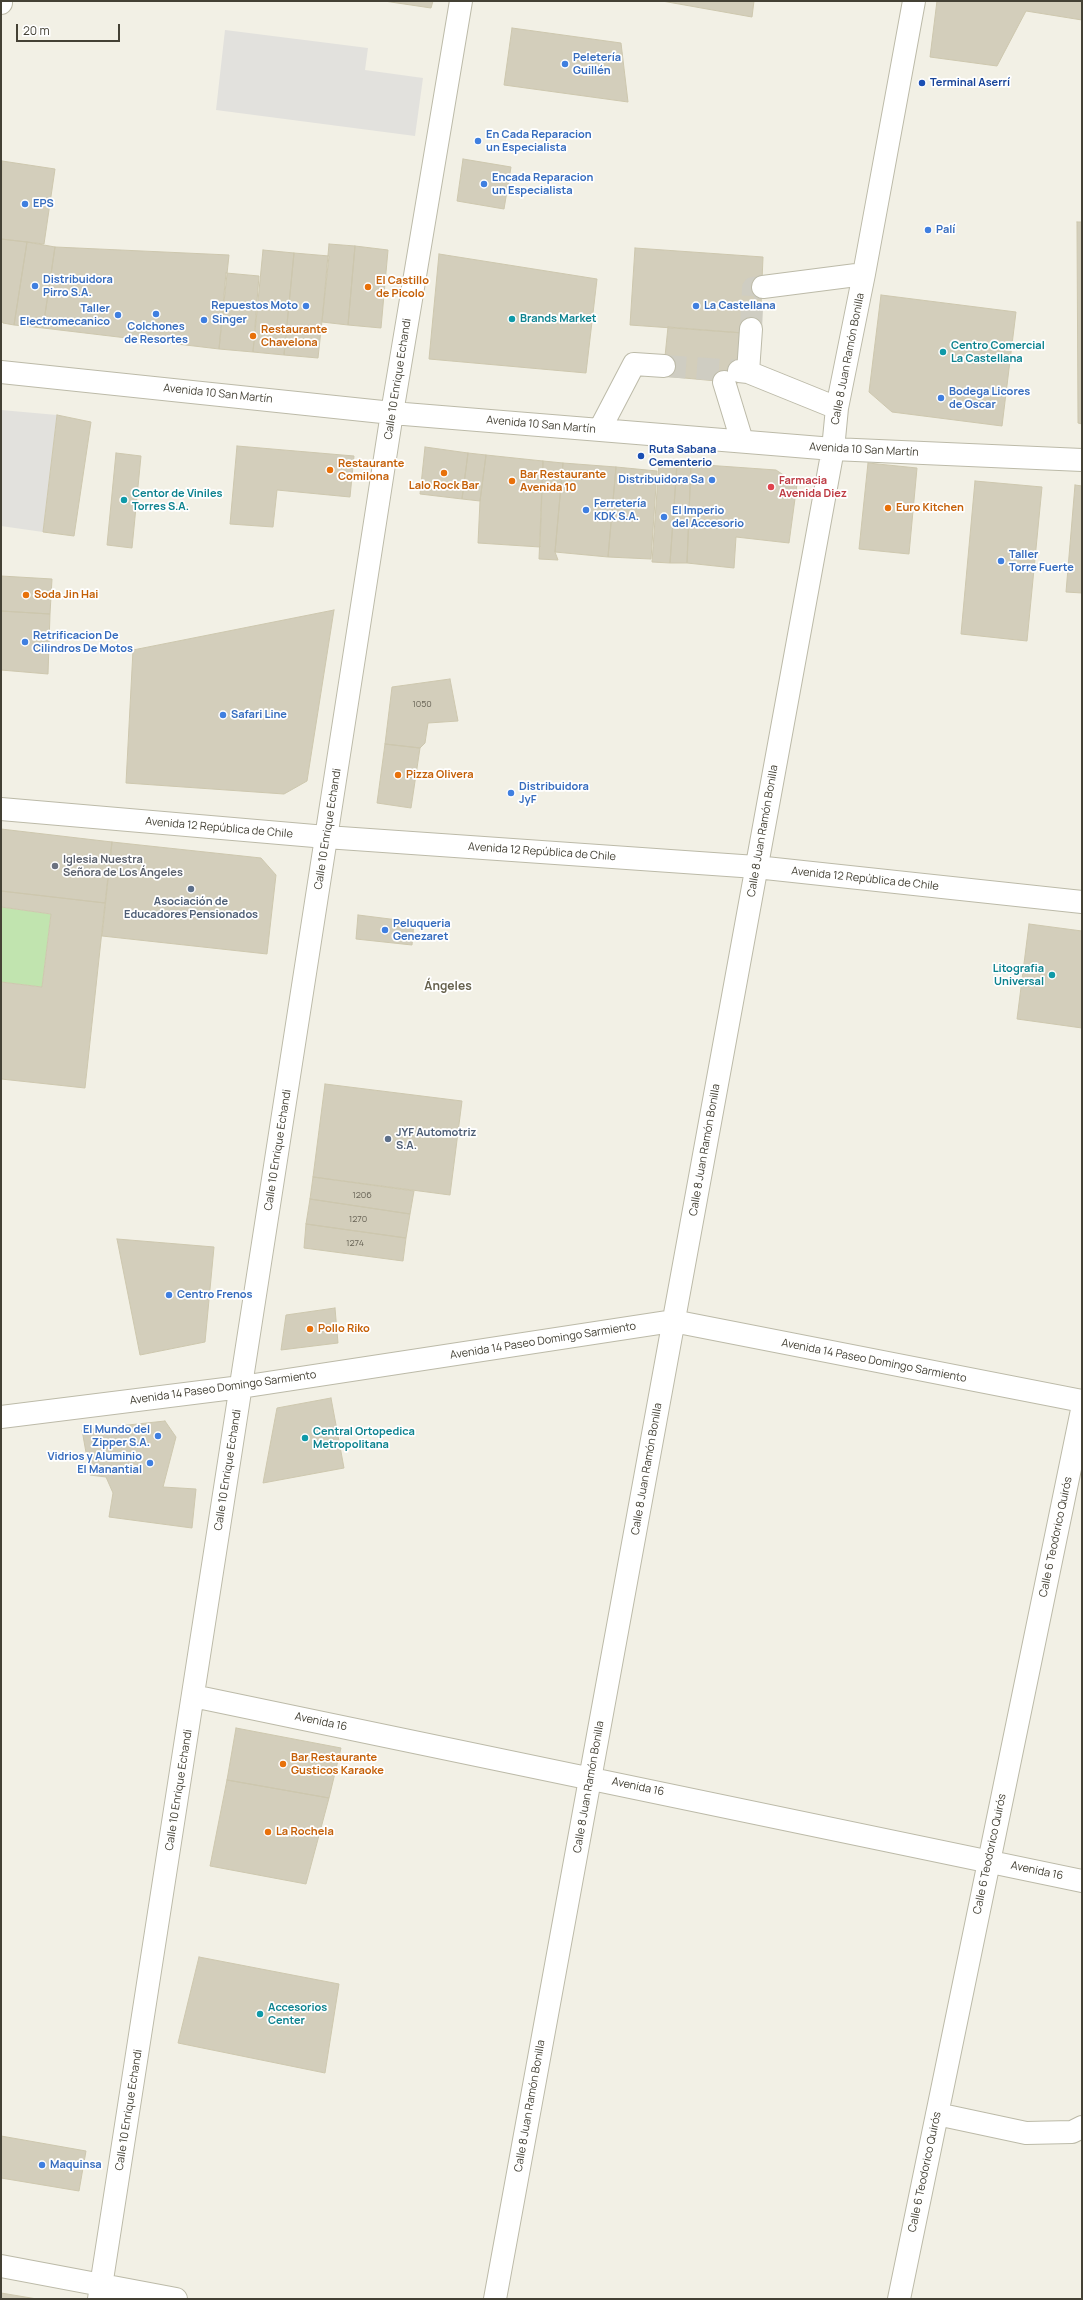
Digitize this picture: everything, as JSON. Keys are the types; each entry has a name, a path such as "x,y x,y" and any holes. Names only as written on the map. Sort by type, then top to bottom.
{"street":[{"name":"Calle 10 Enrique Echandi","path":"101,2292 392,413 461,1"},
{"name":"Calle 8 Juan Ramón Bonilla","path":"495,2299 833,449 836,408 864,274 914,1"},
{"path":"762,287 864,274"},
{"path":"742,441 737,375 751,329"},
{"path":"600,429 634,364 664,366"},
{"name":"Avenida 10 San Martín","path":"1,372 392,413 833,449 1082,460"},
{"path":"737,375 836,408"},
{"name":"Avenida 12 República de Chile","path":"1,809 326,837 756,867 1082,902"},
{"name":"Avenida 14 Paseo Domingo Sarmiento","path":"1,1417 241,1387 673,1321 1082,1401"},
{"name":"Calle 6 Teodorico Quirós","path":"899,2299 1082,1410"},
{"name":"Avenida 16","path":"193,1696 590,1777 1082,1881"},
{"path":"937,2114 1026,2133 1072,2132 1082,2128"},
{"path":"1,2266 101,2292 176,2299"}],"green space":[{"path":"1,907 51,914 42,987 1,982"}],"shaded area":[{"path":"225,30 368,48 365,70 423,78 415,136 216,110"},
{"path":"1,410 57,415 43,532 1,526"}],"building":[{"path":"384,1 433,1 431,8"},
{"path":"662,1 754,1 752,17"},
{"path":"937,1 1082,1 1082,20 1026,11 997,66 930,57"},
{"name":"Peletería Guillén","path":"512,28 621,43 628,102 504,85"},
{"name":"Encada Reparacion un Especialista","path":"463,159 511,167 504,209 457,201"},
{"name":"EPS","path":"2,161 55,169 44,244 1,239"},
{"path":"1077,222 1082,222 1082,424 1078,423"},
{"path":"1,239 27,242 14,325 3,323 1,320"},
{"name":"Distribuidora Pirro S.A.","path":"27,242 55,247 43,328 14,325"},
{"path":"329,244 355,246 348,325 322,322"},
{"name":"El Castillo de Picolo","path":"355,246 388,250 381,328 348,325"},
{"path":"55,247 229,255 219,349 43,328"},
{"name":"La Castellana","path":"635,248 763,257 760,330 743,333 630,325"},
{"path":"263,250 294,253 284,355 253,352"},
{"name":"Repuestos Moto","path":"294,253 329,256 318,358 284,355"},
{"name":"Brands Market","path":"439,254 597,279 586,373 429,359"},
{"path":"226,273 259,276 253,352 219,349"},
{"name":"Centro Comercial La Castellana","path":"881,295 1016,312 1002,426 892,412 869,392"},
{"name":"La Castellana","path":"668,327 743,333 738,383 663,376"},
{"path":"57,415 91,422 74,536 43,532"},
{"path":"237,446 354,456 350,497 277,490 273,527 230,524"},
{"name":"Lalo Rock Bar","path":"425,447 468,453 462,499 420,494"},
{"name":"Centor de Viniles Torres S.A.","path":"116,453 141,456 132,548 107,545"},
{"path":"468,453 486,455 480,501 462,499"},
{"name":"Bar Restaurante Avenida 10","path":"486,455 543,461 540,547 478,543 480,501"},
{"path":"543,461 563,463 555,552 558,560 539,559"},
{"name":"Ferretería KDK S.A.","path":"563,463 616,467 608,557 555,552"},
{"name":"El Imperio del Accesorio","path":"659,463 677,464 670,563 652,562"},
{"name":"Euro Kitchen","path":"868,463 917,468 909,554 859,549"},
{"path":"677,464 691,464 687,563 670,563"},
{"path":"691,464 776,470 797,484 789,543 736,537 734,568 687,563"},
{"path":"616,467 657,471 651,559 608,557"},
{"name":"Taller Torre Fuerte","path":"975,481 1042,487 1027,641 961,634"},
{"path":"1075,485 1082,486 1082,593 1066,592"},
{"name":"Soda Jin Hai","path":"1,576 52,579 50,614 1,611"},
{"name":"Safari Line","path":"334,610 307,781 284,794 126,783 133,650"},
{"name":"Retrificacion De Cilindros De Motos","path":"1,611 50,614 48,674 1,670"},
{"path":"450,679 458,721 428,723 425,743 420,748 385,744 392,687"},
{"name":"Pizza Olivera","path":"385,744 420,748 411,808 377,803"},
{"name":"Iglesia Nuestra Señora de Los Ángeles","path":"1,829 112,842 105,903 1,891"},
{"name":"Asociación de Educadores Pensionados","path":"112,842 261,858 276,875 267,954 102,936"},
{"path":"1,891 105,903 85,1088 1,1079 1,982 42,987 51,914 1,907"},
{"name":"Peluqueria Genezaret","path":"358,915 414,922 412,945 356,939"},
{"name":"Litografia Universal","path":"1029,924 1082,931 1082,1028 1017,1019"},
{"name":"JYF Automotriz S.A.","path":"325,1084 462,1101 450,1195 313,1177"},
{"path":"313,1177 414,1191 410,1214 310,1199"},
{"path":"310,1199 410,1214 406,1238 306,1224"},
{"path":"306,1224 406,1238 403,1261 304,1248"},
{"name":"Centro Frenos","path":"117,1239 214,1247 205,1342 140,1355"},
{"name":"Pollo Riko","path":"335,1308 338,1343 281,1350 286,1315"},
{"name":"Central Ortopedica Metropolitana","path":"331,1398 344,1468 263,1483 277,1408"},
{"path":"165,1421 176,1437 163,1487 196,1489 192,1528 109,1517 113,1493 106,1477 90,1475 82,1430"},
{"name":"Bar Restaurante Gusticos Karaoke","path":"236,1728 341,1748 329,1798 227,1780"},
{"name":"La Rochela","path":"227,1780 329,1798 306,1884 210,1866"},
{"name":"Accesorios Center","path":"199,1957 339,1984 325,2073 178,2043"},
{"name":"Maquinsa","path":"1,2136 86,2151 79,2191 1,2178"},
{"path":"1,2293 37,2299 1,2299"}],"tunnel":[{"path":"751,329 753,288 763,287"},
{"path":"664,366 739,371"}],"place":[{"name":"Peletería Guillén","path":"565,64"},
{"name":"Terminal Aserrí","path":"922,83"},
{"name":"En Cada Reparacion un Especialista","path":"478,141"},
{"name":"Encada Reparacion un Especialista","path":"484,184"},
{"name":"EPS","path":"25,204"},
{"name":"Palí","path":"928,230"},
{"name":"Distribuidora Pirro S.A.","path":"35,286"},
{"name":"El Castillo de Picolo","path":"368,287"},
{"name":"Repuestos Moto","path":"306,306"},
{"name":"La Castellana","path":"696,306"},
{"name":"Colchones de Resortes","path":"156,314"},
{"name":"Taller Electromecanico","path":"118,315"},
{"name":"Brands Market","path":"512,319"},
{"name":"Singer","path":"204,320"},
{"name":"Restaurante Chavelona","path":"253,336"},
{"name":"Centro Comercial La Castellana","path":"943,352"},
{"name":"Bodega Licores de Oscar","path":"941,398"},
{"name":"Ruta Sabana Cementerio","path":"641,456"},
{"name":"Restaurante Comilona","path":"330,470"},
{"name":"Lalo Rock Bar","path":"444,473"},
{"name":"Distribuidora Sa","path":"712,480"},
{"name":"Bar Restaurante Avenida 10","path":"512,481"},
{"name":"Farmacia Avenida Diez","path":"771,487"},
{"name":"Centor de Viniles Torres S.A.","path":"124,500"},
{"name":"Euro Kitchen","path":"888,508"},
{"name":"Ferretería KDK S.A.","path":"586,510"},
{"name":"El Imperio del Accesorio","path":"664,517"},
{"name":"Taller Torre Fuerte","path":"1001,561"},
{"name":"Soda Jin Hai","path":"26,595"},
{"name":"Retrificacion De Cilindros De Motos","path":"25,642"},
{"name":"Safari Line","path":"223,715"},
{"name":"Pizza Olivera","path":"398,775"},
{"name":"Distribuidora JyF","path":"511,793"},
{"name":"Iglesia Nuestra Señora de Los Ángeles","path":"55,866"},
{"name":"Asociación de Educadores Pensionados","path":"191,889"},
{"name":"Peluqueria Genezaret","path":"385,930"},
{"name":"Litografia Universal","path":"1052,975"},
{"name":"JYF Automotriz S.A.","path":"388,1139"},
{"name":"Centro Frenos","path":"169,1295"},
{"name":"Pollo Riko","path":"310,1329"},
{"name":"El Mundo del Zipper S.A.","path":"158,1436"},
{"name":"Central Ortopedica Metropolitana","path":"305,1438"},
{"name":"Vidrios y Aluminio El Manantial","path":"150,1463"},
{"name":"Bar Restaurante Gusticos Karaoke","path":"283,1764"},
{"name":"La Rochela","path":"268,1832"},
{"name":"Accesorios Center","path":"260,2014"},
{"name":"Maquinsa","path":"42,2165"}],"district":[{"name":"Ángeles","path":"448,987"}]}
